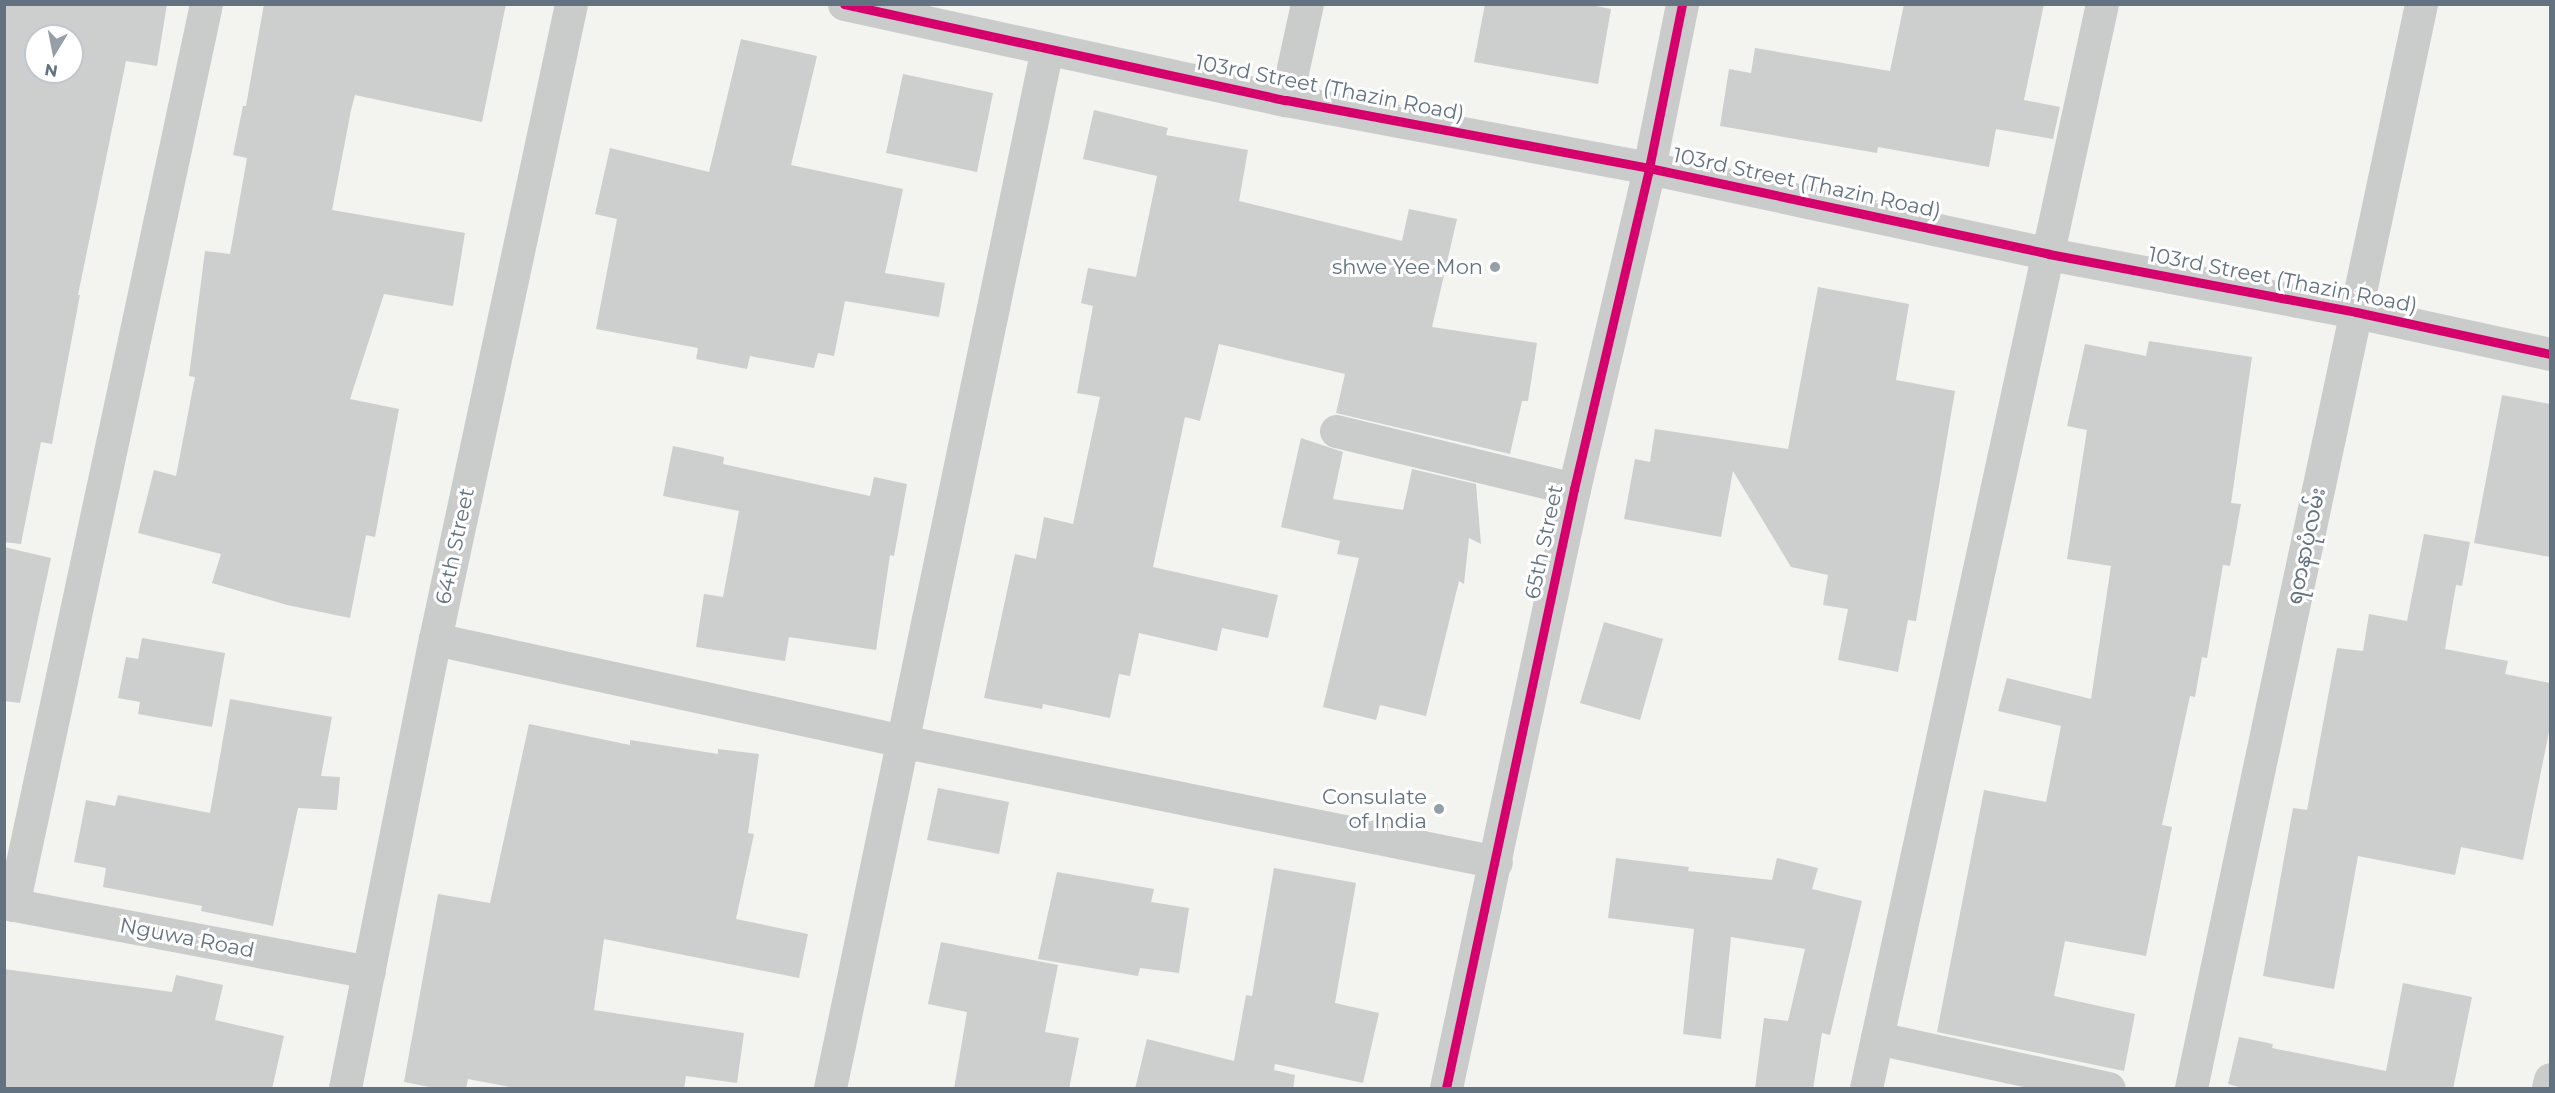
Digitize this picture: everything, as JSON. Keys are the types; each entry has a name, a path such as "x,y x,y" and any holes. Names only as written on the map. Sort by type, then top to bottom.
{"street":[{"path":"9,904 206,4"},
{"name":"64th Street","path":"345,1089 435,639 571,4"},
{"name":"103rd Street (Thazin Road)","path":"844,4 950,16 1047,48 1286,100 1649,168 2049,254 2356,312 2550,354"},
{"path":"1286,100 1307,4"},
{"name":"65th Street","path":"1446,1089 1574,489 1649,168 1682,4"},
{"path":"1866,1089 2102,4"},
{"name":"ရတနာပုံလမ်း","path":"2191,1089 2421,4"},
{"path":"830,1089 1047,48"},
{"path":"1336,431 1574,489"},
{"path":"435,639 901,741 1496,862"},
{"name":"Nguwa Road","path":"9,904 369,972"},
{"path":"1877,1038 2109,1089"},
{"path":"2548,1089 2550,1079"}],"building":[{"path":"4,4 167,4 157,66 126,61 78,295 80,295 52,444 41,442 21,544 4,542"},
{"path":"264,4 506,4 482,122 355,95 351,110 332,210 465,233 453,306 384,294 350,399 399,409 375,537 366,535 350,618 287,605 212,583 221,554 138,533 154,470 176,476 195,377 189,376 205,251 230,254 247,158 233,155 243,106 246,106"},
{"path":"1485,4 1586,4 1611,9 1598,84 1474,62"},
{"path":"1904,4 2044,4 2024,100 2060,107 2053,139 1996,129 1989,167 1878,147 1877,153 1720,126 1729,69 1751,73 1755,48 1890,71"},
{"path":"741,39 817,56 791,165 903,189 885,273 945,283 939,317 845,301 834,356 818,353 814,368 750,356 747,369 696,359 698,348 596,329 617,219 595,214 610,148 709,172"},
{"path":"903,74 993,93 977,172 886,153"},
{"path":"1094,110 1168,128 1166,135 1248,150 1239,201 1402,241 1409,209 1457,219 1432,327 1537,343 1528,401 1522,401 1510,454 1336,413 1345,374 1219,344 1200,421 1185,417 1153,567 1278,595 1268,638 1222,628 1217,651 1139,633 1130,676 1119,674 1110,718 1043,704 1042,709 984,698 1015,554 1036,559 1044,517 1073,524 1100,397 1077,393 1093,306 1081,303 1088,268 1136,277 1157,176 1083,159"},
{"path":"1818,287 1909,304 1896,380 1955,391 1916,621 1908,620 1898,672 1838,660 1848,609 1823,605 1828,575 1791,567 1733,471 1721,537 1624,519 1635,459 1650,462 1655,429 1788,449"},
{"path":"2149,341 2252,357 2231,503 2241,504 2230,566 2223,565 2207,658 2202,657 2195,697 2190,696 2162,825 2172,827 2146,956 2065,941 2054,996 2135,1014 2124,1071 1937,1032 1984,790 2046,802 2061,726 1998,711 2007,678 2091,699 2111,566 2067,559 2087,430 2067,426 2085,344 2146,356"},
{"path":"2502,395 2550,404 2550,557 2474,543"},
{"path":"1301,438 1343,452 1333,499 1403,510 1412,469 1476,484 1481,544 1469,538 1464,584 1459,581 1426,716 1380,705 1376,720 1323,707 1359,558 1337,554 1340,541 1281,527"},
{"path":"673,446 724,457 723,464 870,496 874,477 907,484 894,556 890,555 876,650 789,637 785,661 696,647 704,594 723,597 739,511 663,496"},
{"path":"2424,534 2470,542 2462,586 2456,585 2445,649 2508,661 2505,674 2550,683 2550,727 2523,860 2461,847 2455,875 2358,856 2334,989 2263,976 2293,808 2307,810 2337,648 2363,651 2369,614 2407,621"},
{"path":"4,547 51,558 20,703 4,701"},
{"path":"1604,622 1663,639 1640,720 1580,703"},
{"path":"142,638 225,653 212,727 138,714 140,702 118,698 126,657 138,659"},
{"path":"230,699 332,717 321,776 340,777 337,810 298,808 273,926 201,911 202,906 103,887 106,868 74,862 86,800 115,806 118,795 210,813"},
{"path":"529,724 630,745 630,740 718,754 718,749 759,754 748,833 754,834 736,919 808,934 799,978 604,939 594,1010 744,1033 737,1083 686,1076 684,1089 520,1089 468,1079 466,1089 440,1089 404,1082 438,894 490,903"},
{"path":"938,788 1009,802 999,854 927,840"},
{"path":"1616,858 1689,867 1688,871 1772,880 1777,858 1818,868 1812,889 1862,901 1830,1035 1822,1033 1813,1089 1755,1089 1764,1018 1788,1021 1805,949 1731,937 1721,1039 1683,1034 1694,929 1608,918"},
{"path":"1274,868 1356,883 1335,1003 1379,1013 1363,1083 1275,1064 1274,1070 1295,1075 1293,1089 1135,1089 1147,1039 1234,1061 1246,995 1252,996"},
{"path":"1057,872 1154,889 1151,902 1189,908 1179,973 1140,968 1138,976 1038,959"},
{"path":"941,942 1058,965 1045,1032 1079,1038 1069,1089 954,1089 967,1012 928,1004"},
{"path":"4,969 172,992 176,975 223,985 215,1020 284,1036 272,1089 4,1089"},
{"path":"2403,983 2472,997 2453,1089 2246,1089 2228,1084 2239,1037 2273,1044 2272,1048 2386,1071"}],"cycle path":[{"path":"844,4 1286,100 1649,168 2049,254 2356,312 2550,354"},
{"path":"1446,1088 1574,489 1649,168 1682,4"}],"place":[{"name":"shwe Yee Mon","path":"1495,267"},
{"name":"Consulate of India","path":"1439,809"}]}
